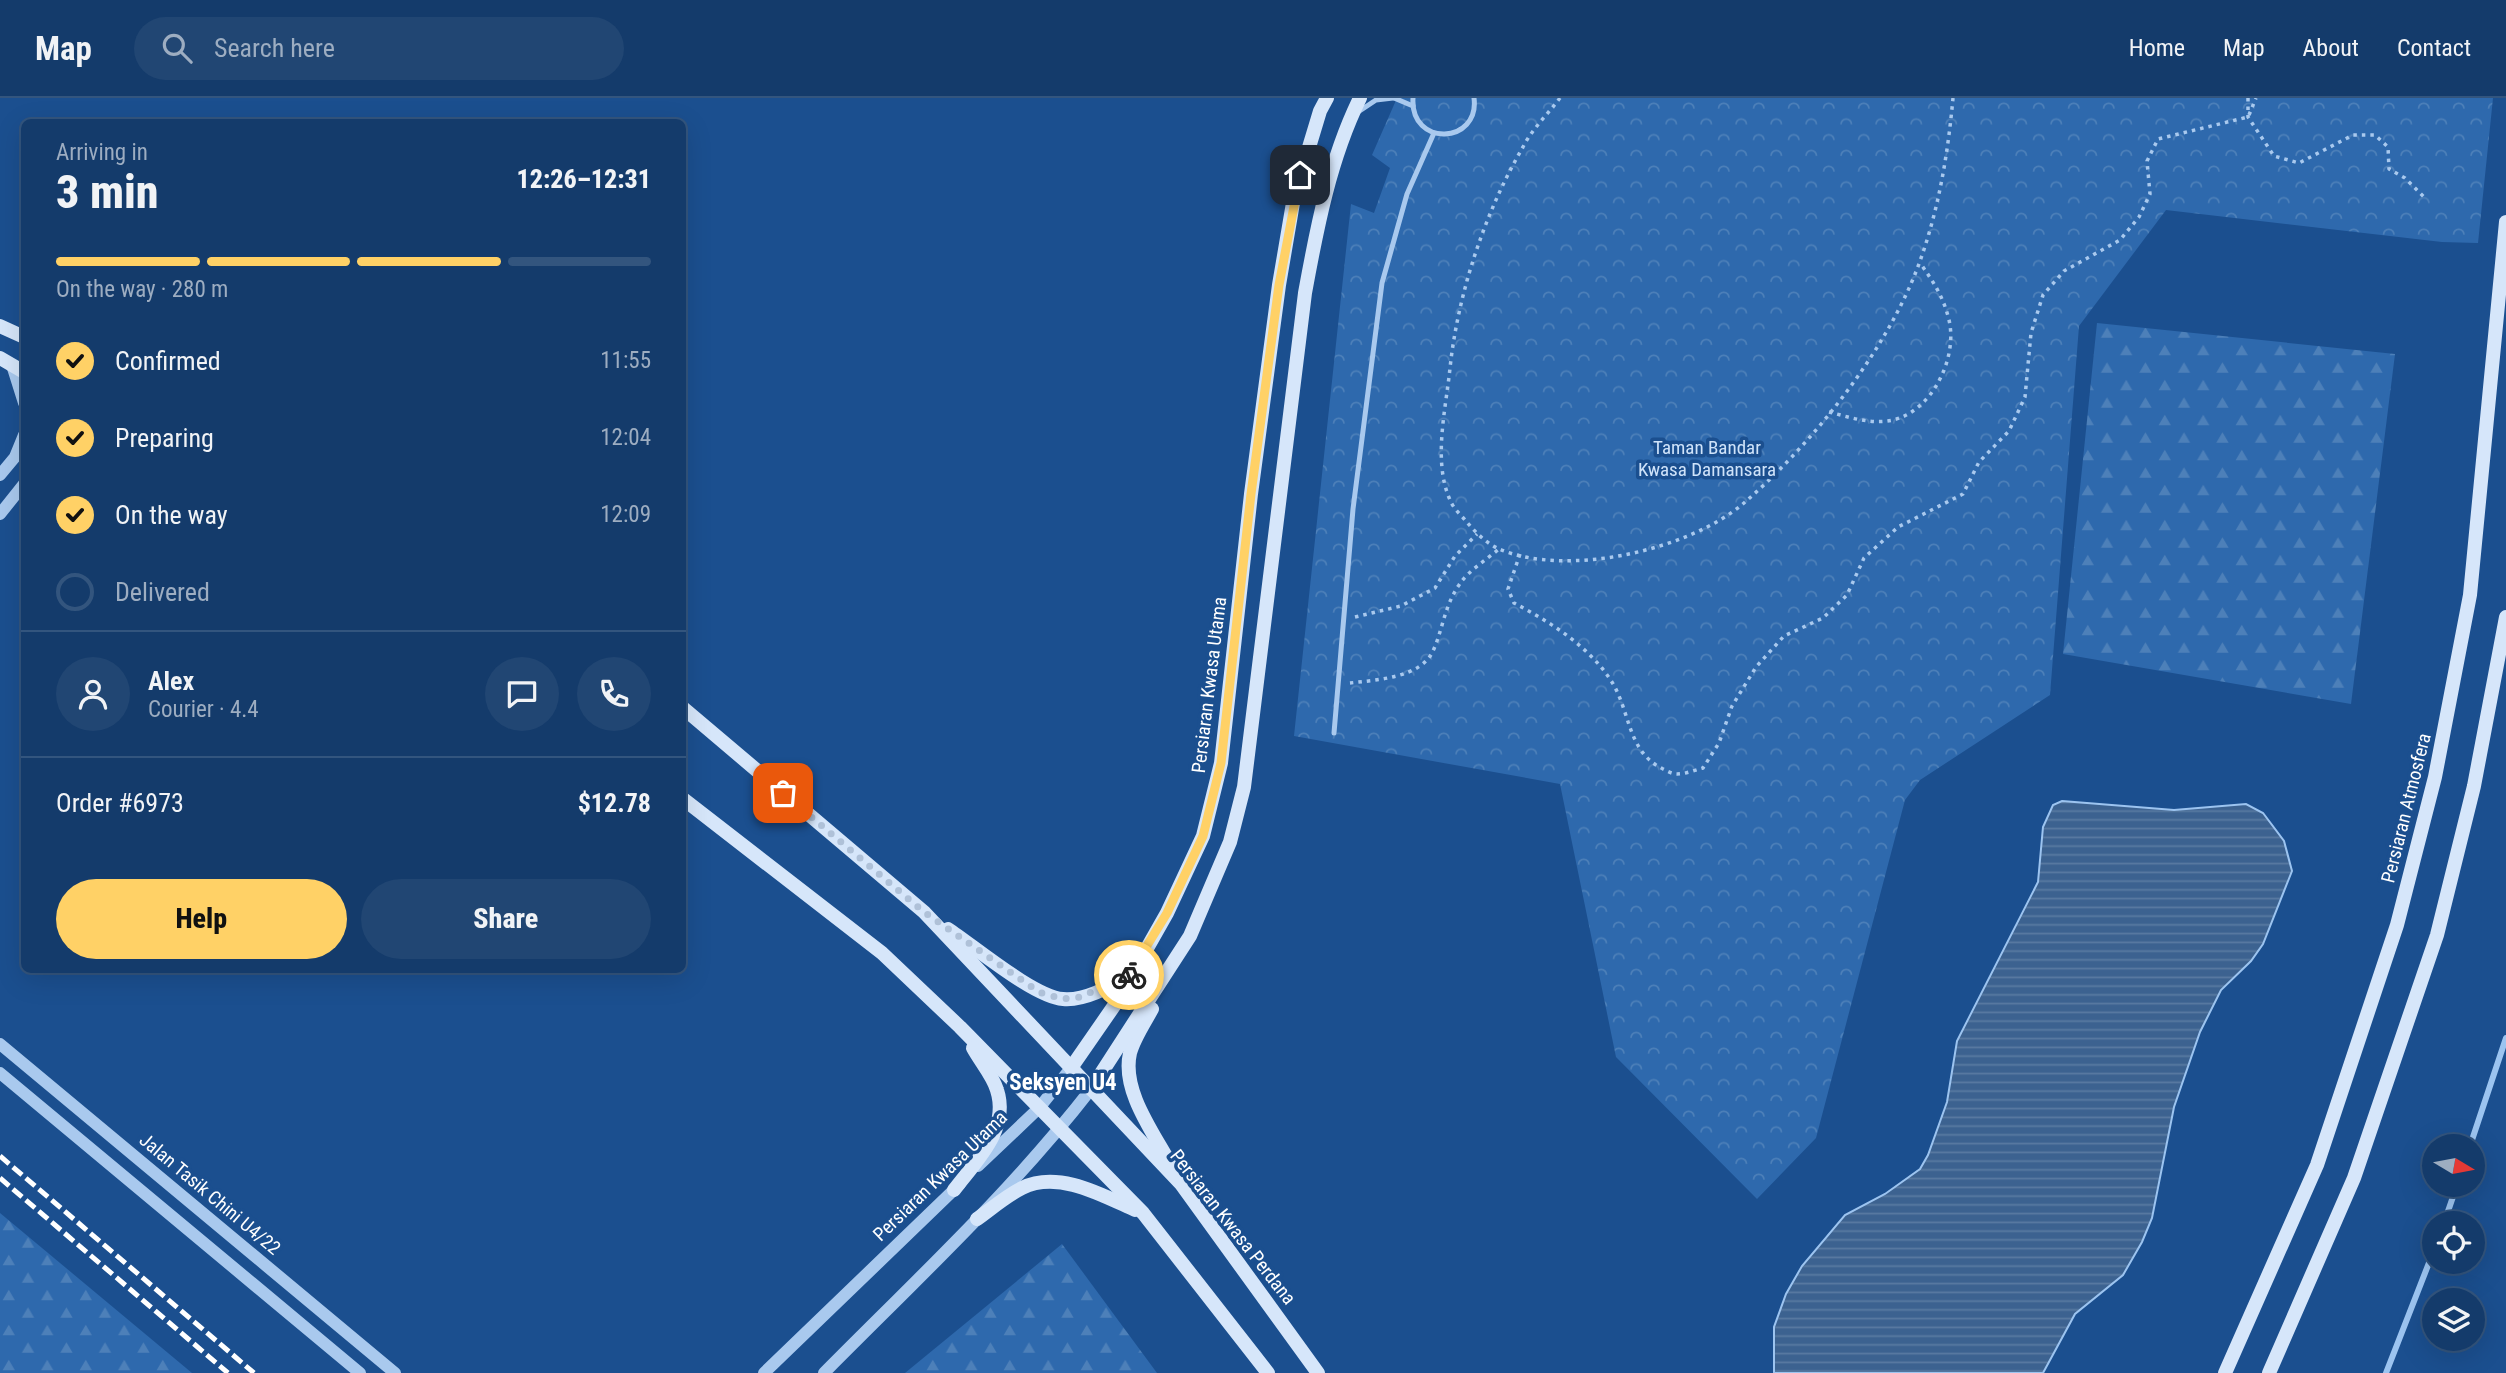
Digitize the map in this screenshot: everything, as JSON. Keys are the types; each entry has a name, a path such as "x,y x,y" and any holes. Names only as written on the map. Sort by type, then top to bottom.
{"main road":[{"name":"Persiaran Kwasa Utama","path":"1071,1068 1133,973 1167,913 1203,836 1221,763 1251,494 1281,272 1294,197 1320,111 1327,98"},
{"path":"1181,1184 1132,1090 1130,1052 1190,936 1226,852 1244,787 1305,293 1318,218 1350,117 1360,98"},
{"name":"Persiaran Atmosfera","path":"2225,1373 2317,1165 2397,925 2435,777 2470,595 2506,222"},
{"path":"0,326 21,336"},
{"path":"2269,1373 2354,1178 2437,935 2474,786 2506,617"},
{"name":"Persiaran Kwasa Perdana","path":"686,710 924,912 1181,1184 1318,1373"},
{"path":"686,801 883,953 960,1027 1143,1213 1268,1373"},
{"path":"924,912 1039,992 1062,999 1103,990 1133,973"},
{"path":"1091,1089 1190,936"},
{"path":"954,1190 995,1136 999,1108 997,1090 960,1027"},
{"path":"976,1219 1021,1188 1039,1182 1062,1183 1093,1191 1143,1213"}],"street":[{"path":"12,365 21,394"},
{"path":"0,475 15,457 21,442"},
{"path":"0,514 21,488"},
{"name":"Jalan Tasik Chini U4/22","path":"0,1044 395,1373"},
{"name":"Persiaran Kwasa Utama","path":"764,1373 1040,1108 1071,1068"},
{"path":"0,1073 360,1373"},
{"path":"824,1373 976,1219 1060,1129 1091,1089"}],"lane":[{"path":"1350,117 1376,100 1394,98 1413,106"},
{"path":"1413,98 1417,120 1434,134 1444,135 1462,129 1473,113 1474,98"},
{"path":"1334,733 1353,509 1382,283 1407,194 1434,134"}],"path":[{"path":"1560,98 1523,145 1492,213 1470,275 1453,335 1442,466 1451,503 1477,534 1499,549 1545,561 1639,552 1688,536 1742,505 1791,457 1829,412 1887,331 1920,262 1944,173 1953,98"},
{"path":"2248,98 2248,117 2274,156 2298,163 2353,135 2375,135 2388,147 2389,169 2405,178 2426,198"},
{"path":"2248,117 2256,98"},
{"path":"1520,554 1508,589 1514,603 1540,617 1579,645 1610,680 1626,713 1636,747 1653,764 1675,775 1703,768 1719,743 1732,706 1756,667 1784,636 1823,618 1847,595 1864,558 1898,527 1963,495 1979,462 2009,431 2025,397 2031,333 2043,295 2064,271 2120,240 2139,217 2150,194 2147,161 2158,139 2248,117"},
{"path":"1829,412 1863,421 1893,420 1919,408 1939,382 1949,351 1950,322 1937,288 1920,262"},
{"path":"1343,620 1401,606 1435,588 1455,556 1477,534"},
{"path":"1338,685 1384,679 1414,669 1432,653 1442,615 1460,583 1499,549"}],"green space":[{"name":"Taman Bandar Kwasa Damansara","path":"1397,98 2493,98 2478,243 2442,242 2166,210 2079,326 2050,695 1920,780 1905,800 1816,1138 1757,1199 1616,1057 1560,784 1294,736 1351,204 1374,213 1390,168 1372,155"},
{"path":"2097,323 2395,354 2351,704 2063,654"},
{"path":"0,1213 192,1373 0,1373"},
{"path":"1062,1244 1157,1373 905,1373"}],"shaded area":[{"path":"2062,801 2174,810 2246,804 2263,813 2284,841 2292,871 2263,944 2251,961 2221,990 2200,1032 2174,1107 2152,1218 2142,1242 2123,1275 2075,1314 2043,1373 1774,1373 1774,1327 1786,1294 1802,1266 1845,1215 1885,1194 1920,1169 1928,1155 1947,1102 1957,1041 2038,882 2043,827 2053,805"}],"waterway":[{"path":"2474,1134 2506,1038"},
{"path":"2448,1211 2453,1197"},
{"path":"2386,1373 2425,1274"}],"railway":[{"path":"0,1156 254,1373"},
{"path":"0,1178 228,1373"}],"way so far":[{"path":"783,793 924,912 1039,992 1062,999 1080,997 1103,990 1129,975"}],"district":[{"name":"Seksyen U4","path":"1063,1082"}],"route":[{"path":"1129,975 1133,973 1167,913 1203,836 1221,763 1251,494 1279,285 1300,175"}]}
